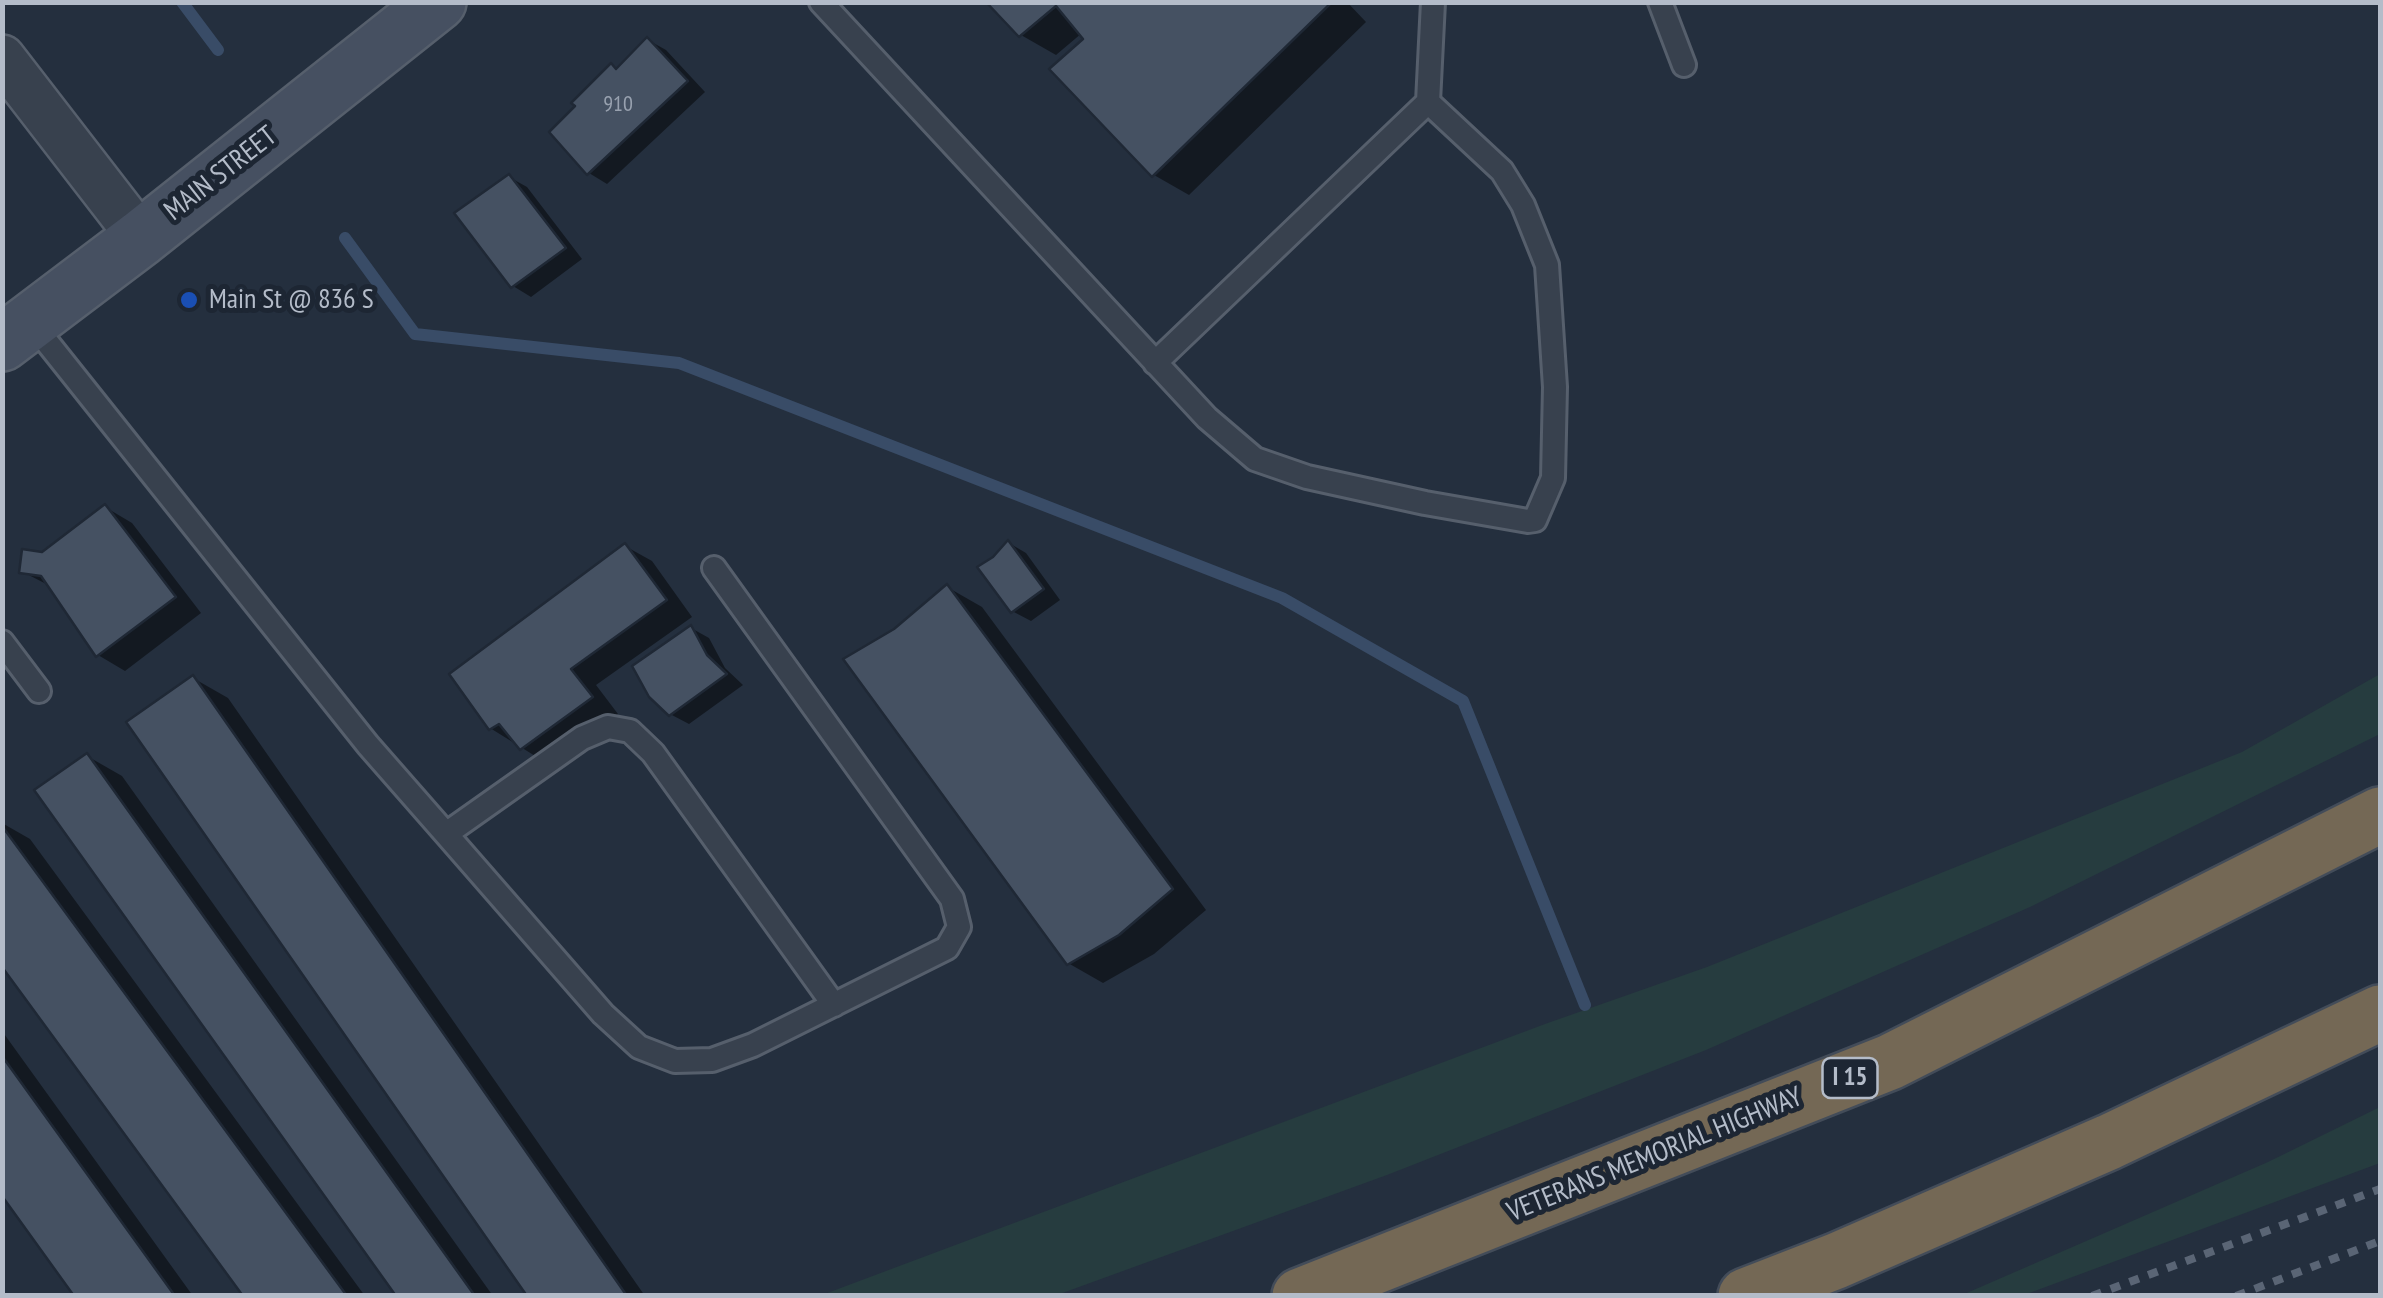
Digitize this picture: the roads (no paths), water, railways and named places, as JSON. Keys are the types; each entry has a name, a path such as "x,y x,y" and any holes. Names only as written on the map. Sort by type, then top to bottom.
{"highway":[{"name":"VETERANS MEMORIAL HIGHWAY","path":"1300,1296 1890,1062 2380,815"},
{"path":"1746,1296 2076,1157 2380,1013"}],"main road":[{"name":"MAIN STREET","path":"17,333 438,2"}],"street":[{"path":"2,58 141,238"}],"lane":[{"path":"821,2 1207,418 1255,459 1307,477 1425,503 1536,520 1553,478 1554,387 1547,265 1524,205 1502,171 1428,102"},
{"path":"1155,363 1428,102 1433,2"},
{"path":"1660,2 1684,65"},
{"path":"17,333 603,1014 638,1047 675,1061 712,1060 753,1045 948,948 959,927 952,899 714,568"},
{"path":"2,642 39,692"},
{"path":"446,834 582,738 608,726 630,730 652,752 834,1004"}],"waterway":[{"path":"182,2 218,50"},
{"path":"345,238 415,334 679,363 1282,598 1463,701 1585,1005"}],"railway":[{"path":"2092,1296 2380,1189"},
{"path":"2236,1296 2380,1241"}],"place":[{"name":"Main St @ 836 S","path":"189,300"}]}
